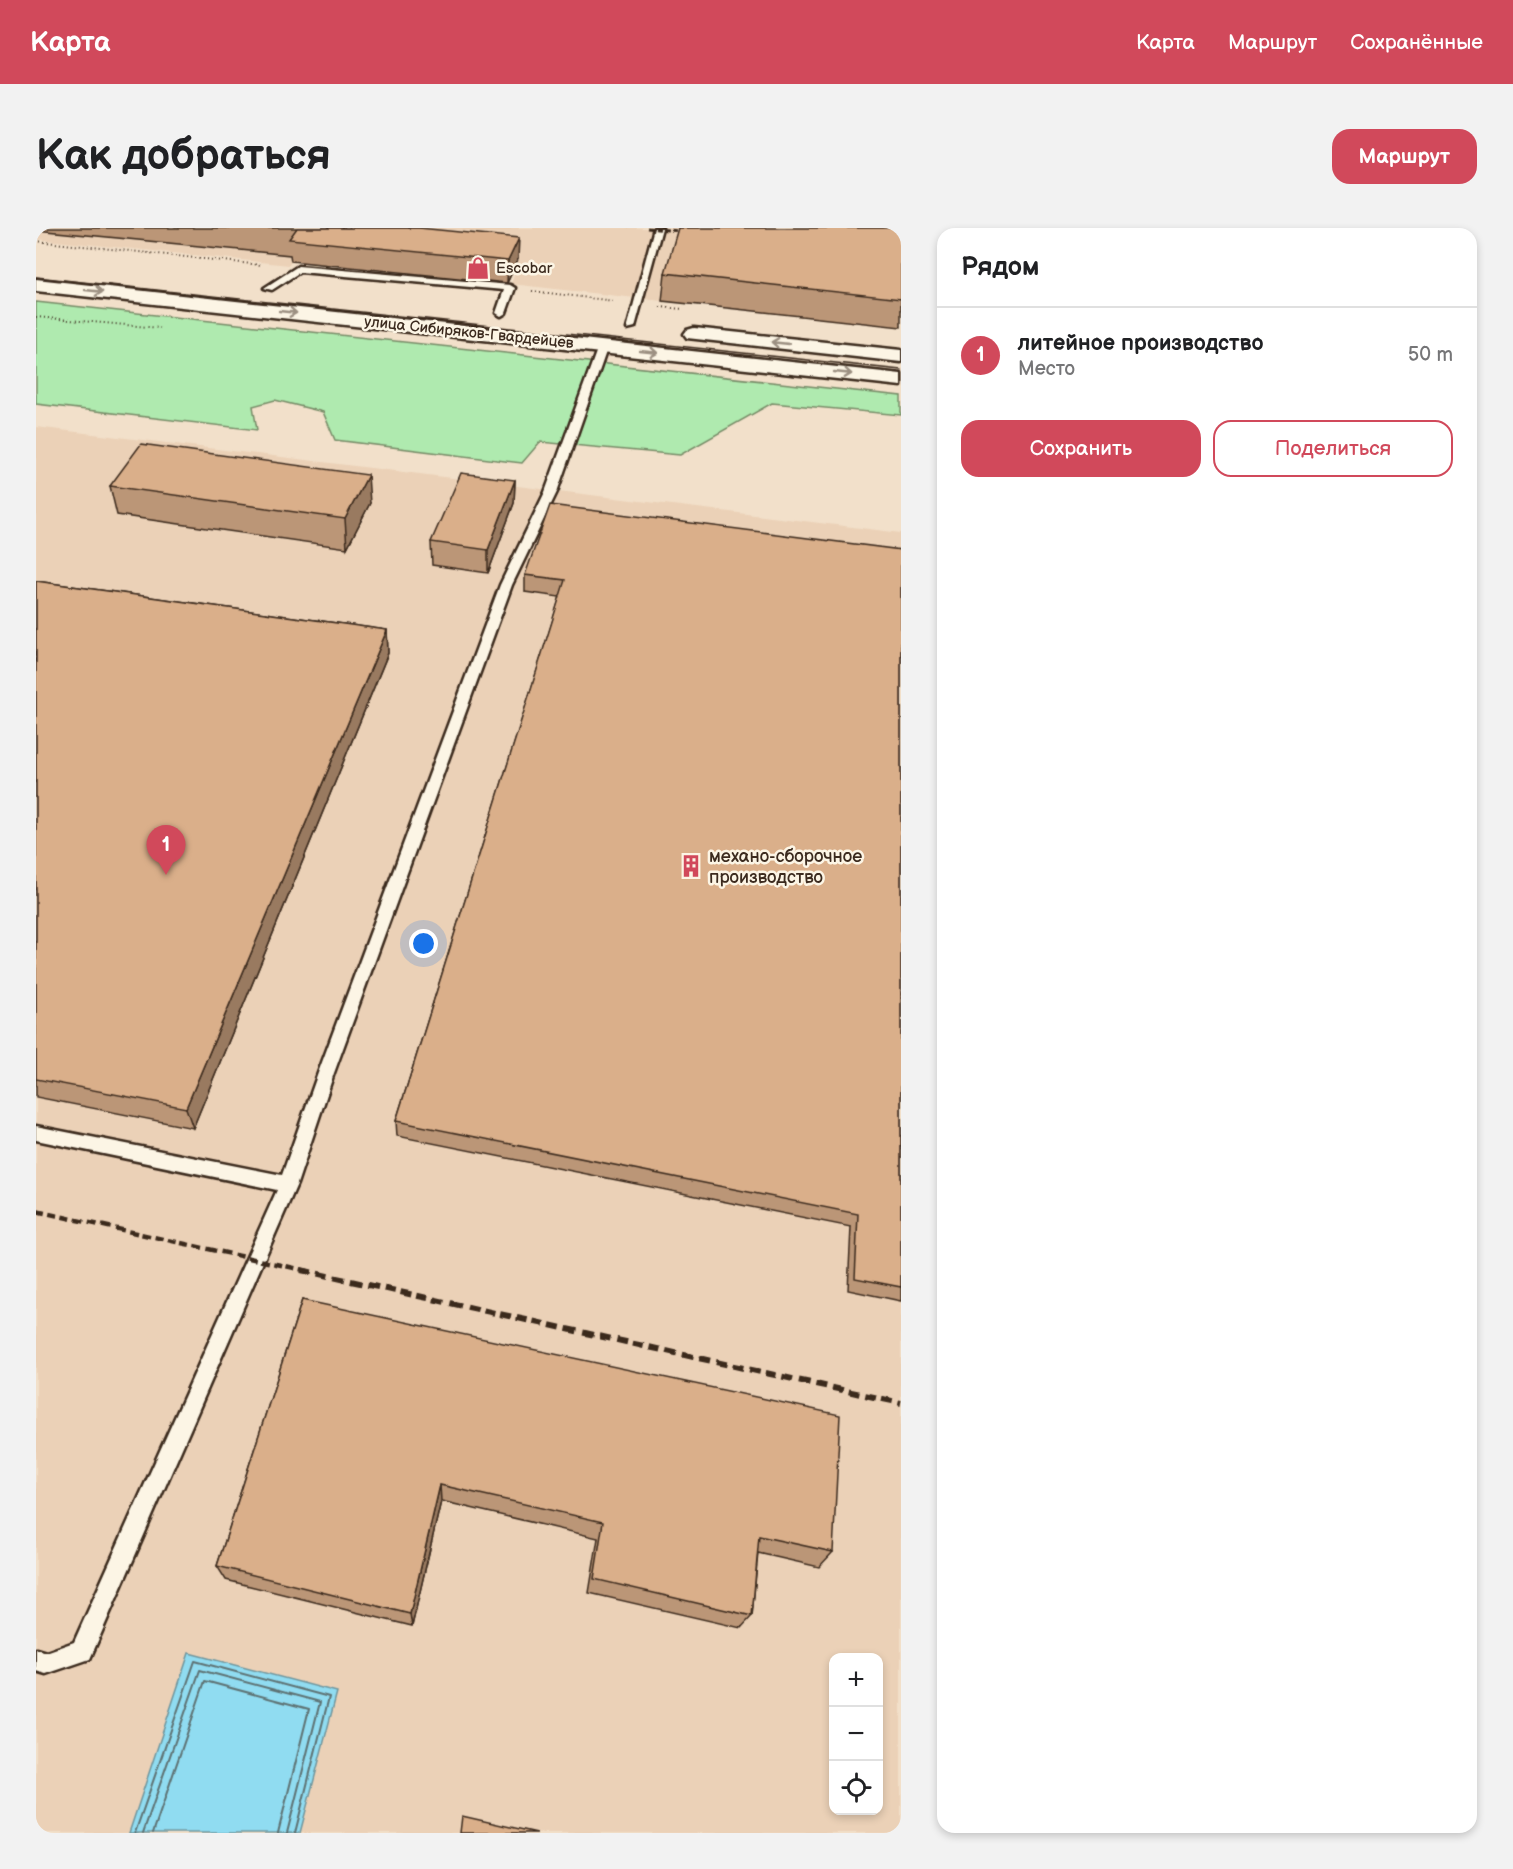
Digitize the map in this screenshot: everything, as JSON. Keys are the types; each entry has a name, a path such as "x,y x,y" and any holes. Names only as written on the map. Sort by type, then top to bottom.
{"main road":[{"name":"улица Сибиряков-Гвардейцев","path":"36,285 901,380"},
{"path":"246,286 304,292"},
{"name":"улица Сибиряков-Гвардейцев","path":"478,310 523,315"},
{"path":"603,346 620,326 653,329"},
{"path":"677,332 901,356"}],"lane":[{"path":"620,326 658,228"},
{"path":"269,288 298,269 510,288 501,313"},
{"path":"36,1660 46,1663 82,1651 288,1184 326,1073 502,596 551,492 603,346"},
{"path":"36,1133 288,1184"}],"path":[{"path":"36,241 298,269"}],"shaded area":[{"path":"36,228 901,228 901,328 511,284 515,272 299,250 289,265 36,239"},
{"path":"36,427 901,533 901,1833 36,1833"}],"green space":[{"path":"36,302 901,396 901,415 772,403 680,455 540,442 522,463 335,440 323,412 275,400 253,406 257,430 36,404"}],"water":[{"path":"189,1653 337,1692 300,1833 129,1833"}],"building":[{"path":"297,228 419,228 519,238 508,261 289,239"},
{"path":"678,228 901,228 901,299 665,273"},
{"path":"141,444 368,475 345,519 110,486"},
{"path":"461,473 515,480 488,550 431,542"},
{"name":"механо-сборочное производство","path":"550,505 901,550 901,1287 855,1278 858,1214 396,1121 565,580 525,575"},
{"path":"36,581 387,630 186,1108 36,1079"},
{"path":"302,1300 840,1415 833,1552 759,1536 752,1616 594,1579 603,1522 440,1485 410,1614 217,1566"},
{"path":"462,1816 537,1833 460,1833"}],"tram line":[{"path":"36,277 901,370"}],"railway":[{"path":"647,228 680,231"},
{"path":"36,1211 308,1271"},
{"path":"301,1270 901,1403"}],"place":[{"name":"Escobar","path":"478,268"},
{"name":"механо-сборочное производство","path":"691,866"},
{"name":"литейное производство","path":"166,875"}]}
